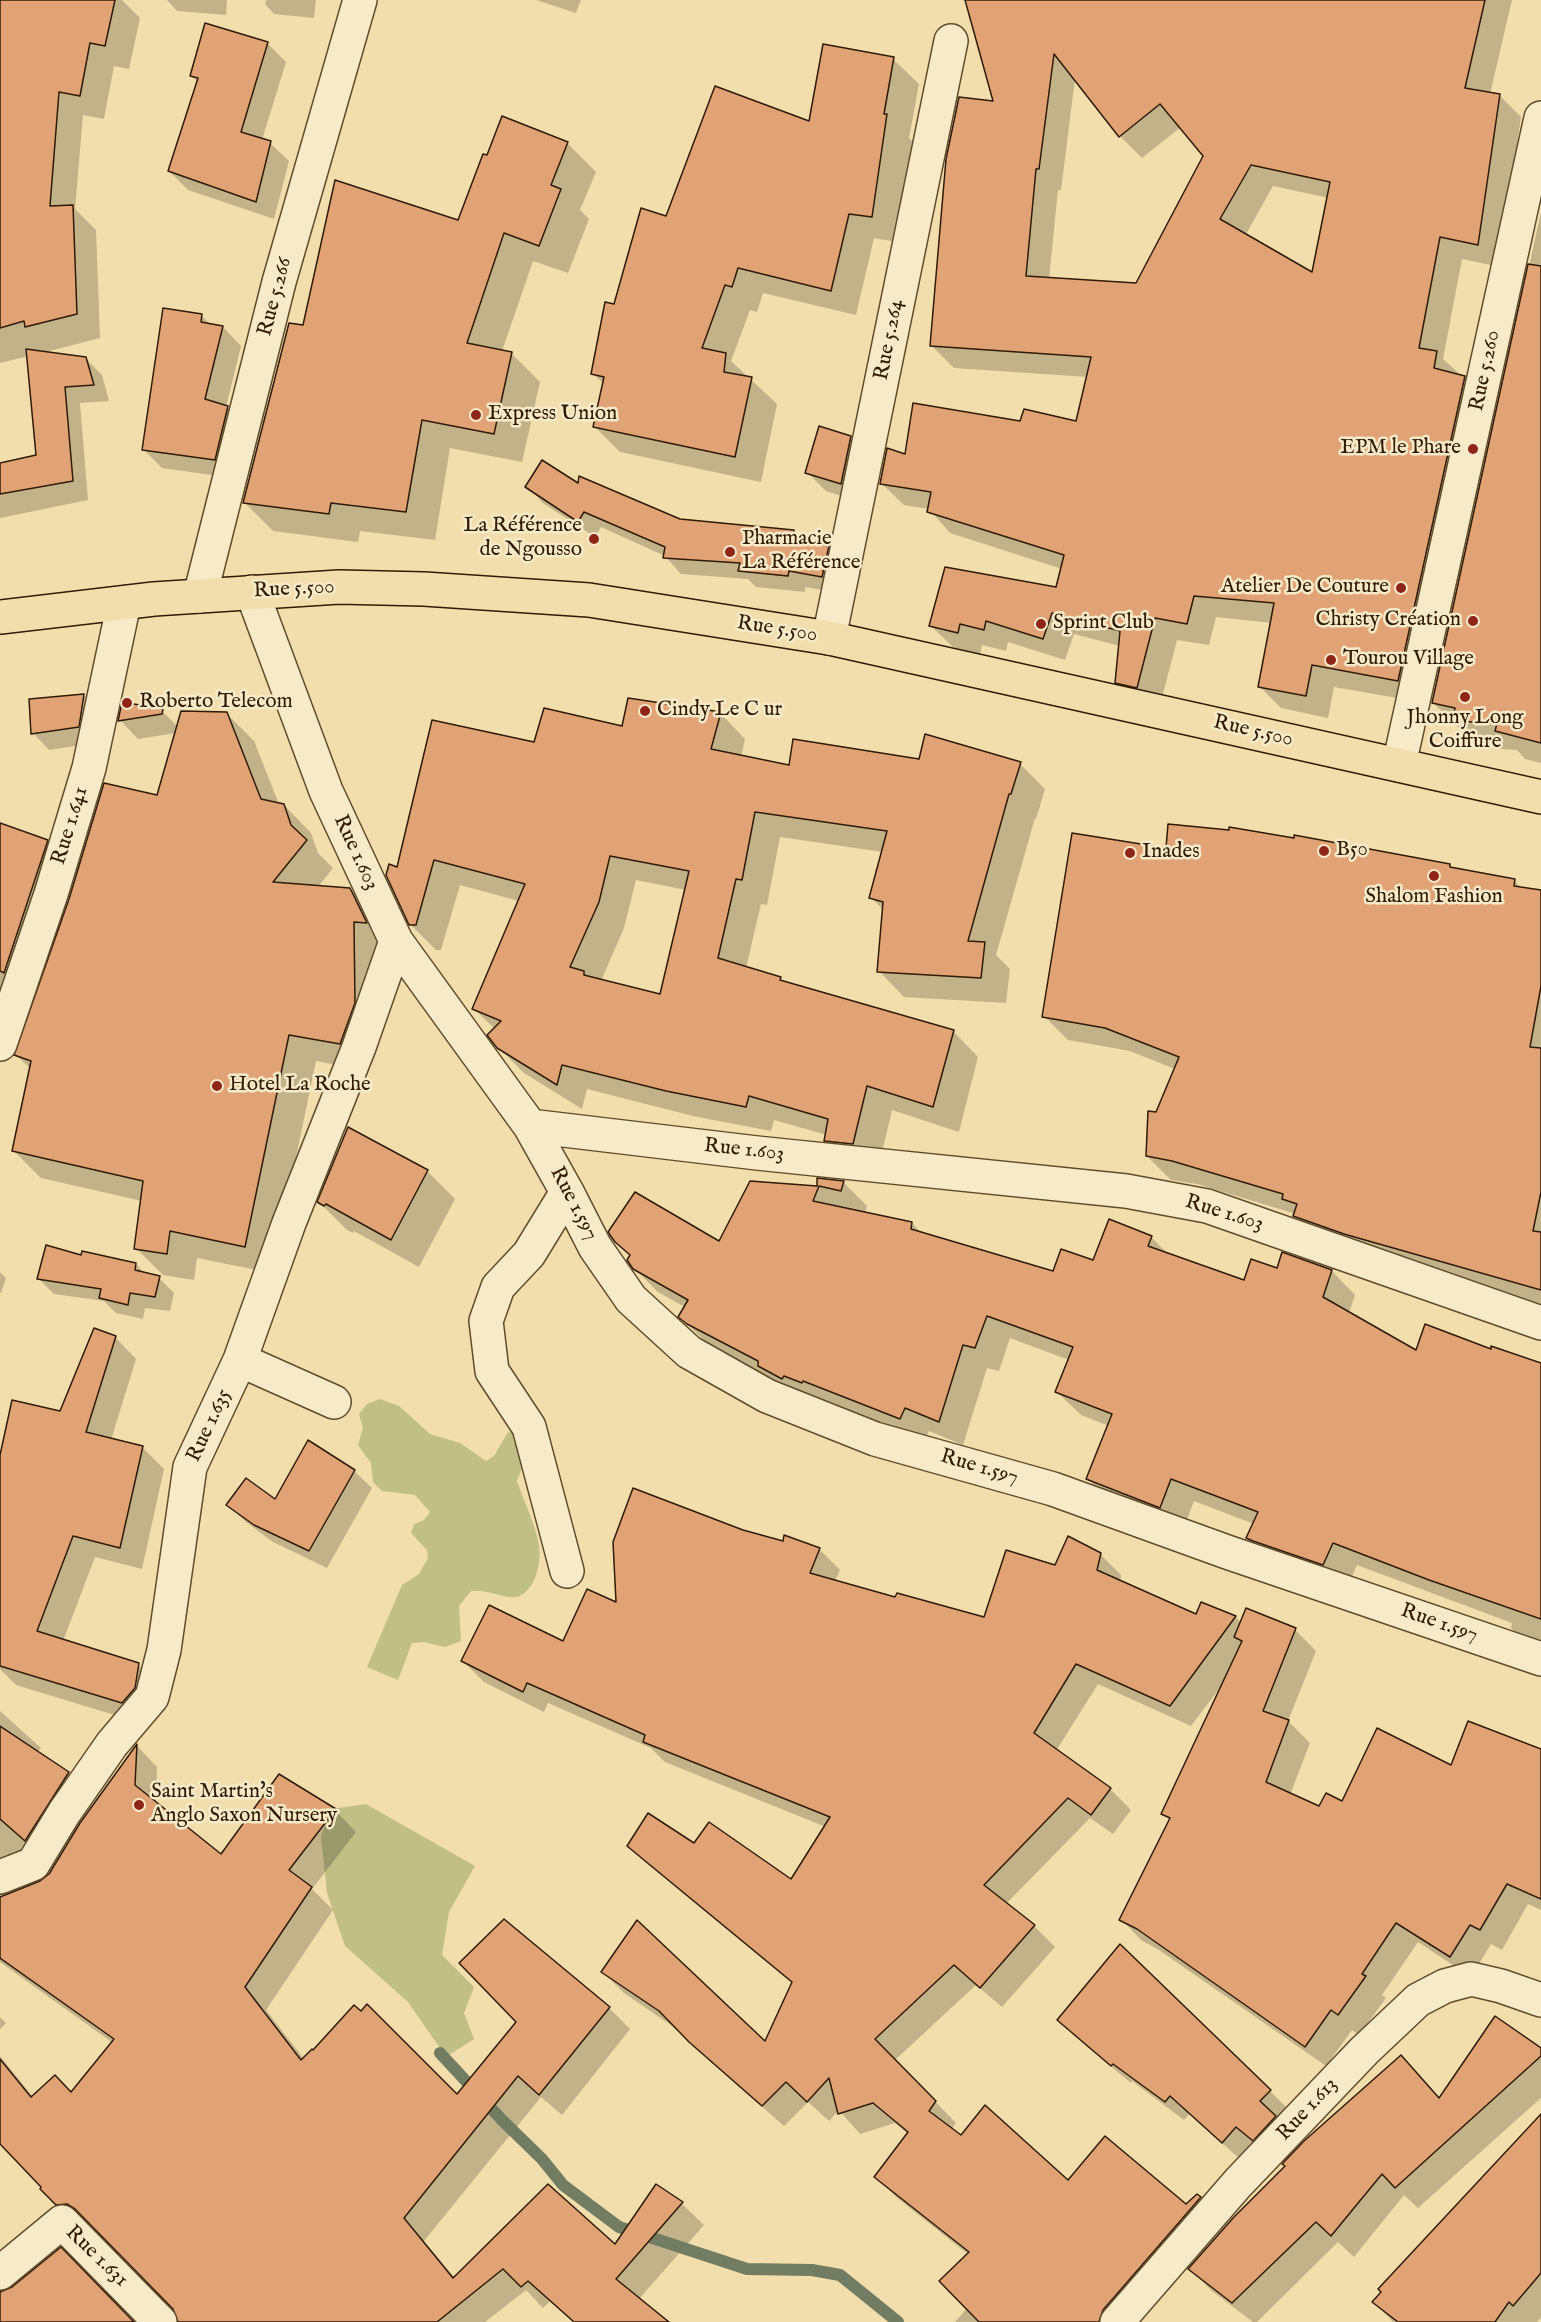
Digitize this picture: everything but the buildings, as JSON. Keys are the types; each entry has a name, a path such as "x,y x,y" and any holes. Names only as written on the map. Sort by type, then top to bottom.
{"main road":[{"name":"Rue 5.500","path":"0,617 154,599 339,587 424,589 589,600 830,638 1541,797"}],"street":[{"name":"Rue 5.266","path":"200,596 279,282 360,0"},
{"name":"Rue 5.264","path":"830,638 951,41"},
{"name":"Rue 5.260","path":"1399,765 1541,118"},
{"name":"Rue 1.603","path":"252,592 326,791 396,941 530,1126 757,1153 1126,1191 1207,1206 1541,1323"},
{"name":"Rue 1.641","path":"0,1044 51,894 89,768 124,603"},
{"name":"Rue 1.635","path":"0,1877 33,1864 64,1813 112,1744 152,1697 165,1650 190,1467 240,1360 289,1223 359,1047 396,941"},
{"name":"Rue 1.597","path":"530,1126 595,1248 631,1299 688,1352 767,1396 875,1439 1053,1489 1227,1552 1541,1659"},
{"path":"567,1192 529,1254 498,1287 486,1321 492,1371 529,1428 567,1571"},
{"path":"240,1360 334,1402"},
{"name":"Rue 1.613","path":"1117,2322 1239,2183 1364,2050 1418,2001 1445,1986 1471,1979 1502,1986 1541,2000"},
{"name":"Rue 1.631","path":"0,2273 62,2222 160,2322"}],"green space":[{"path":"380,1399 399,1406 430,1434 460,1443 486,1461 494,1456 508,1432 521,1435 528,1452 517,1481 536,1531 540,1553 536,1576 528,1590 516,1597 471,1591 459,1606 461,1641 445,1647 424,1642 412,1643 398,1680 367,1667 402,1585 419,1574 428,1558 427,1550 411,1533 414,1524 424,1520 430,1512 415,1495 382,1491 373,1482 371,1463 358,1445 363,1428 359,1414 367,1404"},
{"path":"366,1804 475,1866 449,1912 442,1955 474,1987 464,2013 474,2039 446,2057 408,2002 345,1946 327,1893 321,1836 331,1809"}],"waterway":[{"path":"440,2053 542,2159 563,2185 619,2227 747,2269 812,2270 840,2275 898,2322"}],"place":[{"name":"Express Union","path":"476,415"},
{"name":"EPM le Phare","path":"1473,449"},
{"name":"La Référence de Ngousso","path":"594,539"},
{"name":"Pharmacie La Référence","path":"730,552"},
{"name":"Atelier De Couture","path":"1401,588"},
{"name":"Christy Création","path":"1473,621"},
{"name":"Sprint Club","path":"1041,624"},
{"name":"Tourou Village","path":"1331,660"},
{"name":"Jhonny Long Coiffure","path":"1465,697"},
{"name":"Roberto Telecom","path":"127,703"},
{"name":"Cindy Le C ur","path":"645,711"},
{"name":"B50","path":"1324,851"},
{"name":"Inades","path":"1130,853"},
{"name":"Shalom Fashion","path":"1434,876"},
{"name":"Hotel La Roche","path":"217,1086"},
{"name":"Saint Martin's Anglo Saxon Nursery","path":"139,1805"}]}
